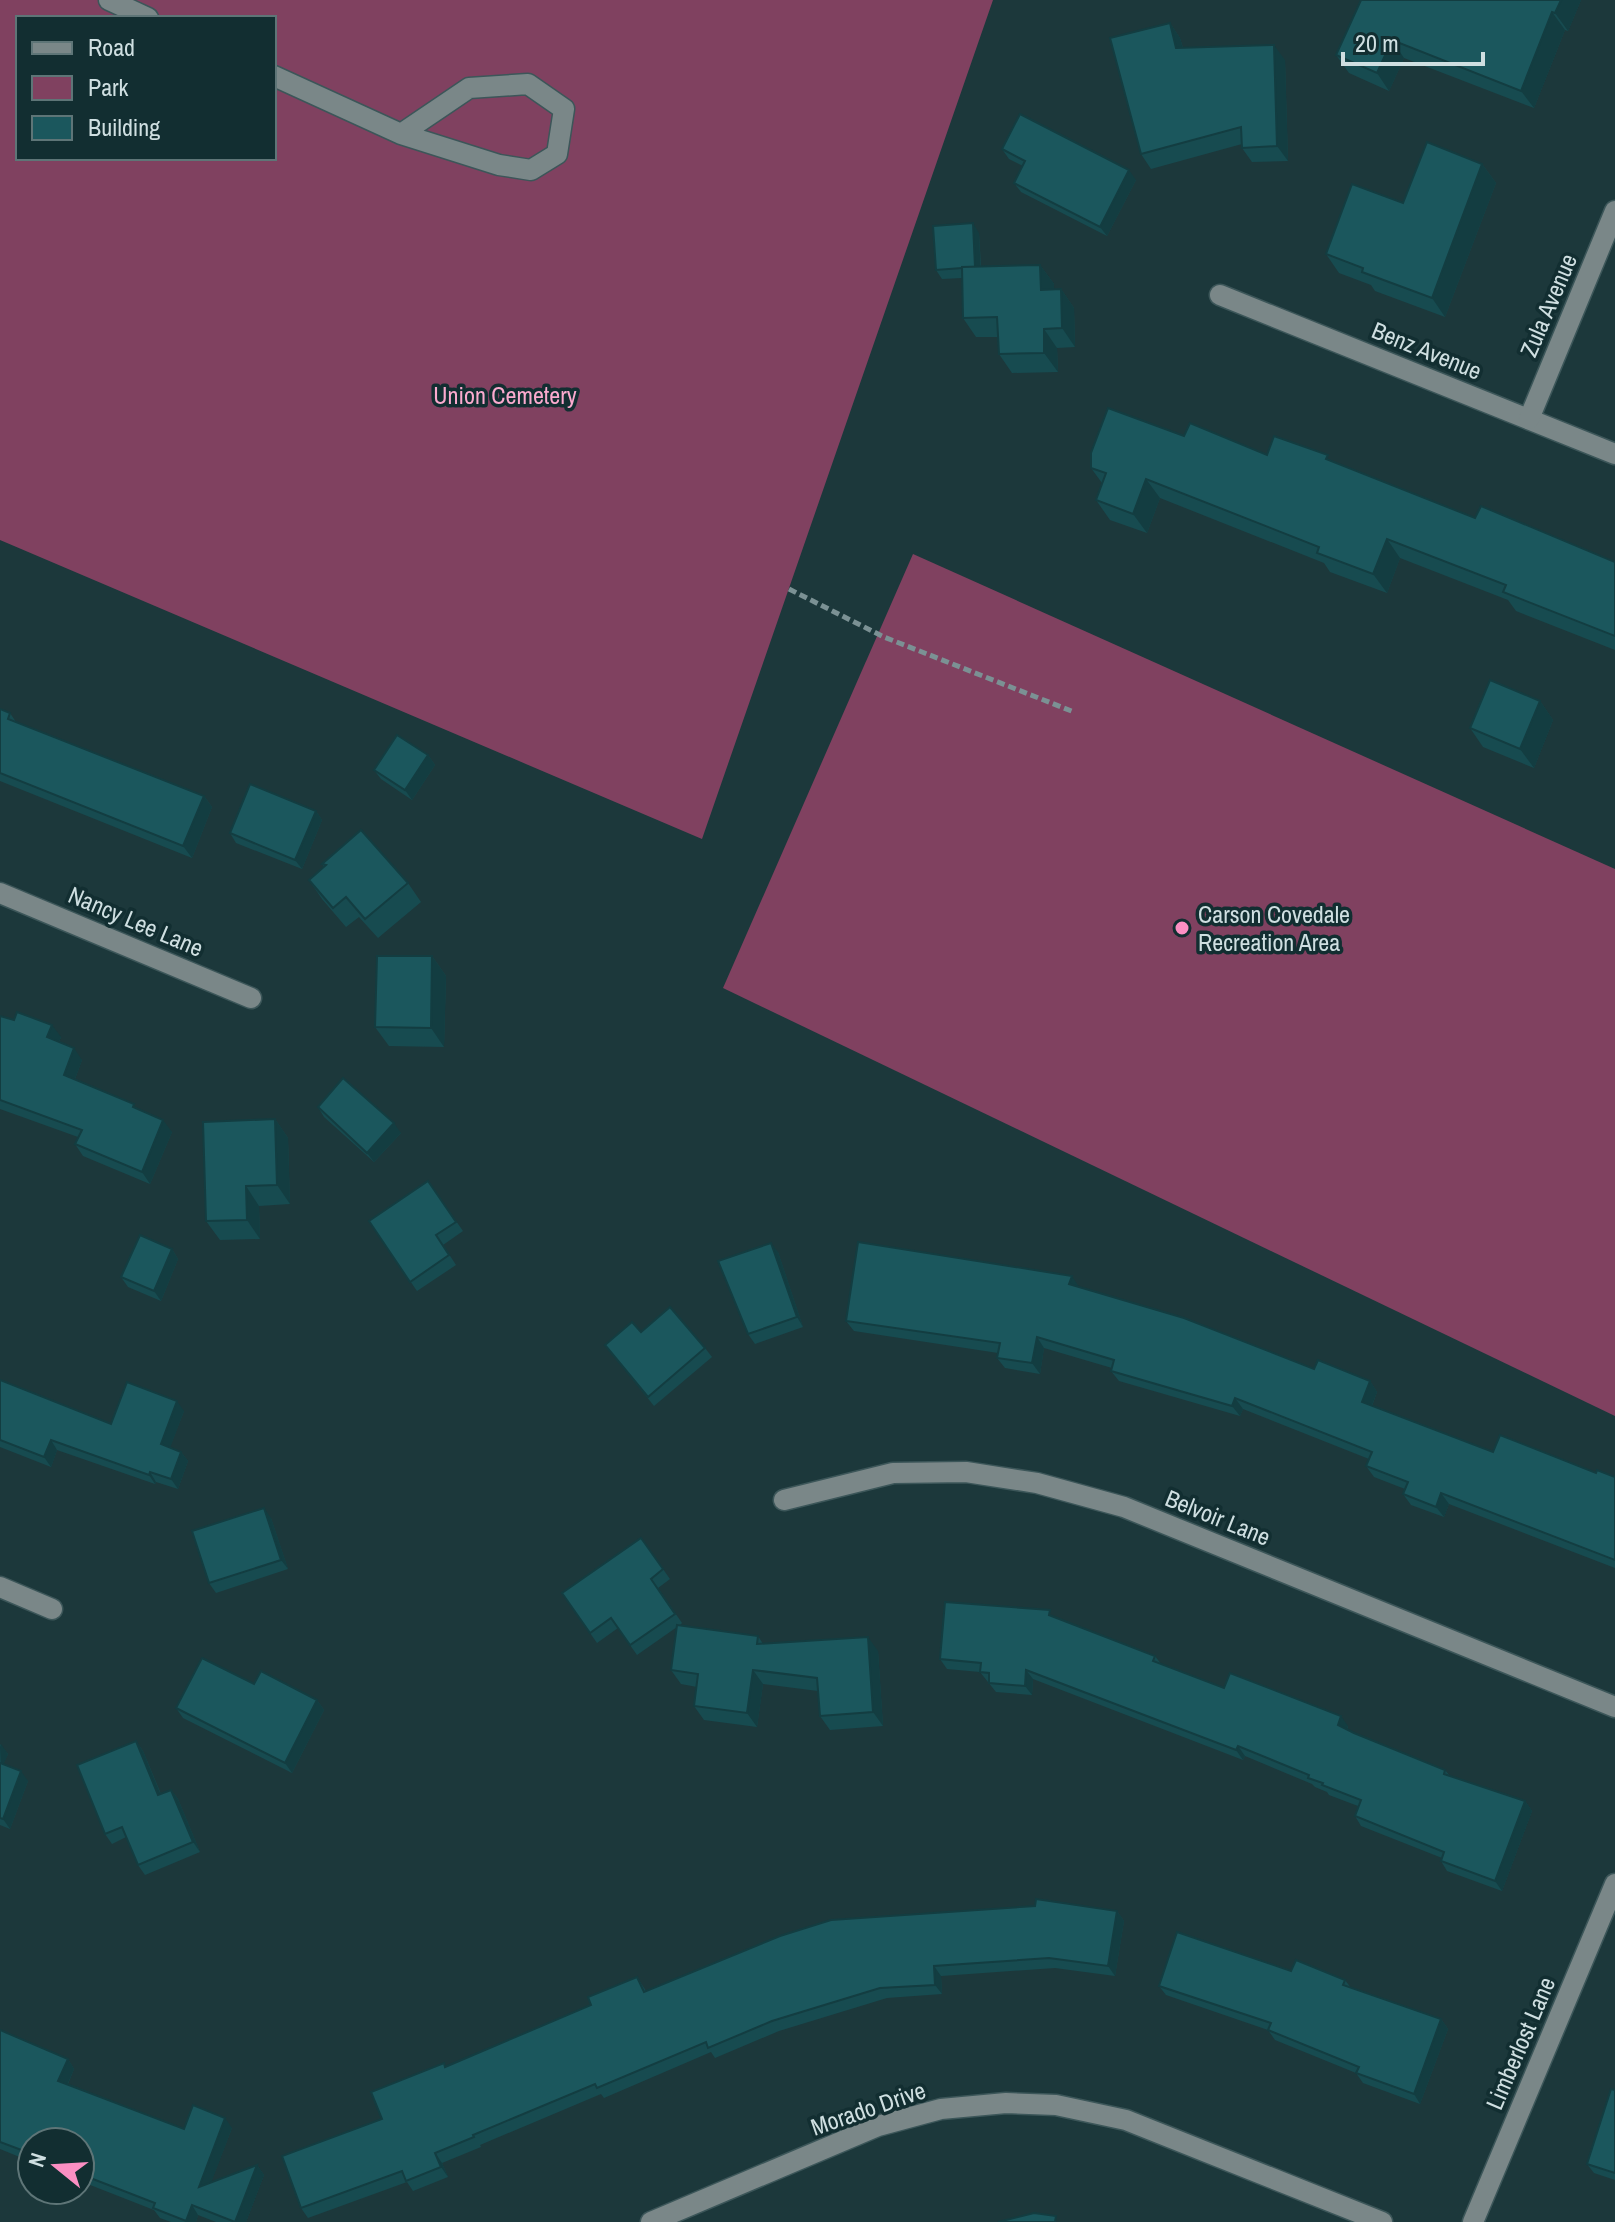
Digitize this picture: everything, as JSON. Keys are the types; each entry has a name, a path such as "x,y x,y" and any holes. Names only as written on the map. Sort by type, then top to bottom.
{"street":[{"path":"109,0 144,16"},
{"path":"276,77 401,134 499,165 531,170 557,154 564,109 528,84 469,88 401,134"},
{"name":"Zula Avenue","path":"1529,419 1615,211"},
{"name":"Benz Avenue","path":"1220,295 1615,454"},
{"name":"Nancy Lee Lane","path":"0,893 251,998"},
{"name":"Belvoir Lane","path":"784,1500 893,1473 966,1472 1037,1483 1124,1507 1615,1707"},
{"path":"0,1587 52,1609"},
{"name":"Limberlost Lane","path":"1473,2222 1615,1884"},
{"name":"Morado Drive","path":"651,2222 878,2126 941,2109 1006,2103 1056,2105 1126,2120 1382,2222"}],"path":[{"path":"789,589 884,637 1074,712"}],"green space":[{"name":"Union Cemetery","path":"0,0 993,0 702,839 0,540"},
{"name":"Carson Covedale Recreation Area","path":"913,554 1615,869 1615,1416 723,988"}],"building":[{"path":"1361,0 1561,0 1555,13 1552,12 1521,91 1392,40 1377,73 1336,55"},
{"path":"1170,23 1176,48 1274,45 1277,146 1242,148 1241,127 1141,154 1110,38"},
{"path":"1020,114 1129,170 1100,227 1014,183 1025,161 1002,149"},
{"path":"1427,142 1482,164 1432,298 1362,272 1363,268 1326,254 1352,184 1403,203"},
{"path":"973,223 975,267 936,270 933,226"},
{"path":"1040,265 1041,290 1061,289 1062,328 1044,329 1044,353 999,354 997,317 963,318 962,267"},
{"path":"1108,408 1184,436 1190,423 1267,455 1274,436 1328,455 1326,459 1475,518 1481,506 1615,562 1615,636 1503,592 1506,585 1387,539 1373,574 1317,553 1319,547 1146,479 1133,514 1096,500 1106,473 1091,468 1091,453"},
{"path":"1490,680 1540,701 1520,749 1470,728"},
{"path":"0,709 10,713 8,719 204,796 183,846 0,773"},
{"path":"397,735 428,755 405,790 374,770"},
{"path":"250,784 316,811 295,860 230,833"},
{"path":"361,830 408,883 365,919 346,897 333,908 309,880 326,865 322,864"},
{"path":"377,956 432,956 431,1028 375,1027"},
{"path":"17,1012 52,1025 47,1037 74,1048 64,1075 134,1104 133,1107 163,1120 142,1172 75,1144 82,1130 0,1100 0,1016 14,1020"},
{"path":"343,1078 394,1123 367,1153 318,1107"},
{"path":"275,1119 277,1185 246,1186 247,1220 206,1221 203,1122"},
{"path":"428,1181 456,1222 436,1235 449,1255 410,1282 369,1221"},
{"path":"140,1235 172,1249 154,1291 121,1277"},
{"path":"858,1242 1072,1276 1069,1284 1184,1318 1314,1369 1318,1360 1370,1381 1362,1402 1493,1452 1500,1435 1596,1473 1597,1470 1615,1477 1615,1560 1441,1493 1436,1507 1403,1494 1408,1482 1366,1466 1372,1452 1235,1398 1232,1406 1111,1371 1114,1360 1037,1337 1032,1363 997,1358 1000,1343 846,1321"},
{"path":"771,1243 797,1317 748,1334 718,1261"},
{"path":"670,1307 705,1348 648,1397 605,1345 632,1322 641,1332"},
{"path":"0,1380 111,1424 127,1382 177,1401 161,1444 181,1452 171,1479 150,1472 149,1475 51,1440 44,1457 0,1440"},
{"path":"264,1508 281,1560 209,1583 192,1531"},
{"path":"641,1538 663,1569 651,1579 675,1614 630,1645 611,1618 590,1633 562,1593"},
{"path":"945,1602 1050,1610 1049,1615 1155,1656 1153,1661 1224,1688 1230,1673 1341,1716 1338,1725 1354,1733 1445,1770 1444,1774 1525,1801 1495,1881 1441,1861 1444,1852 1355,1816 1361,1800 1238,1746 1236,1750 1026,1670 1025,1686 989,1683 989,1673 980,1672 981,1663 940,1659"},
{"path":"677,1625 758,1636 757,1644 868,1637 873,1712 820,1716 817,1678 753,1670 747,1713 694,1706 698,1674 671,1670"},
{"path":"202,1658 254,1684 261,1671 317,1700 285,1763 176,1708"},
{"path":"136,1741 158,1795 171,1790 193,1842 138,1865 122,1827 105,1834 77,1765"},
{"path":"0,1763 21,1771 3,1819 0,1818"},
{"path":"1036,1899 1117,1911 1108,1966 1049,1958 934,1966 935,1985 880,1988 772,2021 708,2048 706,2042 473,2135 435,2153 441,2167 406,2181 402,2171 301,2208 282,2156 382,2119 371,2092 444,2063 445,2067 591,2005 588,1997 637,1977 644,1992 780,1936 831,1920 1035,1906"},
{"path":"1177,1932 1291,1971 1296,1960 1345,1980 1343,1985 1441,2019 1414,2094 1356,2073 1359,2067 1268,2030 1271,2023 1159,1986"},
{"path":"0,2030 68,2059 58,2081 184,2129 193,2105 225,2118 199,2187 257,2165 235,2222 192,2205 186,2221 153,2208 155,2203 96,2180 96,2126 16,2126 16,2148 0,2142"},
{"path":"1611,2089 1615,2090 1615,2173 1587,2164"},
{"path":"1034,2213 1056,2216 1055,2222 998,2222"}],"place":[{"name":"Carson Covedale Recreation Area","path":"1182,928"}]}
